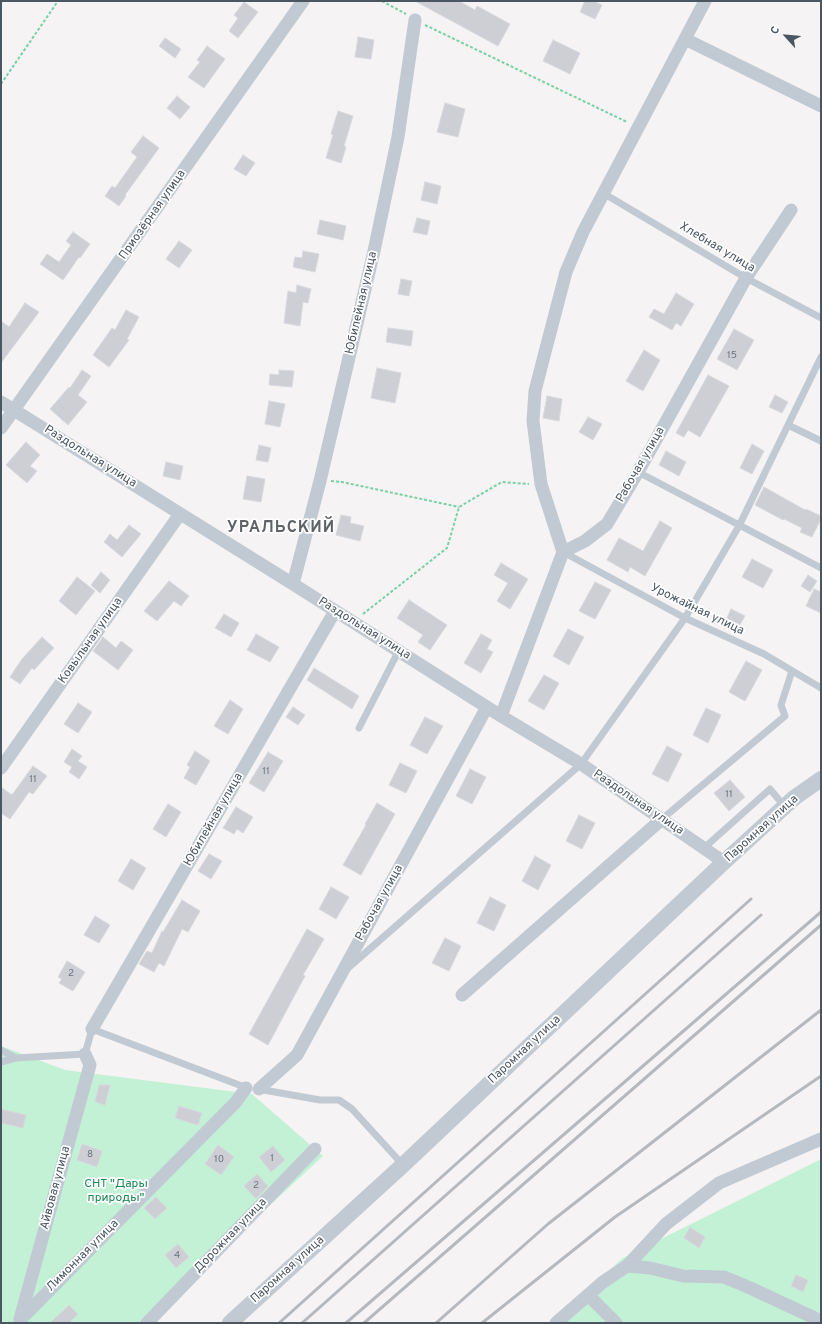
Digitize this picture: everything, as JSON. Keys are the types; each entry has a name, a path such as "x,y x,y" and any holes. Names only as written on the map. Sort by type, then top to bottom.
{"street":[{"name":"Приозёрная улица","path":"1,428 303,1"},
{"path":"501,716 563,552 541,484 533,421 535,391 566,272 583,232 603,193 705,1"},
{"name":"Юбилейная улица","path":"293,584 320,481 374,251 398,137 415,20"},
{"path":"685,39 821,106"},
{"name":"Рабочая улица","path":"563,552 585,541 607,524 638,472 746,278 791,210"},
{"name":"Раздольная улица","path":"1,402 399,650 501,716 581,764 724,862"},
{"name":"Ковыльная улица","path":"1,768 180,514"},
{"name":"Юбилейная улица","path":"92,1029 335,611"},
{"name":"Рабочая улица","path":"259,1089 297,1055 487,707"},
{"name":"Паромная улица","path":"230,1323 403,1165 724,862 785,807 821,779"},
{"path":"462,995 662,819"},
{"name":"Айвовая улица","path":"20,1321 90,1065 84,1054"},
{"name":"Лимонная улица","path":"20,1321 235,1103 246,1088"},
{"path":"556,1323 603,1282 627,1266 666,1224 720,1183 821,1139"},
{"name":"Дорожная улица","path":"147,1323 315,1150"},
{"path":"627,1266 650,1268 683,1276 724,1277 821,1321"},
{"path":"588,1295 616,1323"}],"lane":[{"name":"Хлебная улица","path":"603,193 746,278 821,318"},
{"path":"341,974 581,764 685,618 738,526 821,357"},
{"path":"788,425 821,441"},
{"path":"638,472 738,526 821,568"},
{"name":"Урожайная улица","path":"563,552 685,618 764,654 821,688"},
{"path":"359,728 399,650"},
{"path":"662,819 785,716 781,705 792,671"},
{"path":"704,848 770,789 785,807"},
{"path":"1,1062 16,1058 84,1054 92,1029 246,1088 320,1100 339,1100 352,1108 403,1165"},
{"path":"1,1050 16,1058"}],"path":[{"path":"1,84 58,1"},
{"path":"382,1 415,20 638,128"},
{"path":"320,481 342,482 459,507 502,482 541,484"},
{"path":"353,622 447,548 459,507"}],"green space":[{"name":"СНТ \"Дары природы\"","path":"1,1046 65,1070 252,1094 323,1156 143,1323 1,1323"},
{"path":"821,1159 821,1323 550,1323 623,1258"}],"building":[{"path":"415,1 459,1 475,10 477,6 510,24 498,46"},
{"path":"585,1 593,1 602,5 595,19 580,12"},
{"path":"244,2 258,12 238,38 229,31 238,18 234,15"},
{"path":"358,37 374,40 371,59 355,57"},
{"path":"165,38 181,49 175,58 159,46"},
{"path":"553,40 580,53 570,74 543,61"},
{"path":"207,46 225,59 204,88 188,77 200,62 197,60"},
{"path":"177,96 190,107 180,119 167,108"},
{"path":"445,103 465,109 458,137 437,132"},
{"path":"338,111 353,116 344,146 346,147 341,163 326,158"},
{"path":"143,136 159,148 125,195 126,196 119,206 105,196 112,186 115,188 137,157 131,152"},
{"path":"243,155 255,163 246,176 234,169"},
{"path":"425,182 441,186 437,204 421,200"},
{"path":"417,218 430,221 427,235 413,232"},
{"path":"320,220 346,226 343,240 317,234"},
{"path":"73,232 90,244 63,280 40,264 47,254 59,262 71,245 66,241"},
{"path":"179,241 192,250 179,268 166,259"},
{"path":"303,251 319,254 315,272 293,267 295,257 302,258"},
{"path":"401,279 412,281 409,296 398,294"},
{"path":"297,285 311,289 308,303 303,302 300,326 284,323 288,291 296,293"},
{"path":"676,293 694,304 681,326 676,323 672,330 649,317 654,309 664,314"},
{"path":"25,303 39,312 1,363 1,321 9,327"},
{"path":"126,310 139,317 127,339 129,340 109,367 93,355 112,328 115,330"},
{"path":"388,328 413,331 411,346 386,342"},
{"path":"734,329 754,340 737,370 717,359"},
{"path":"644,350 660,360 643,391 626,381"},
{"path":"377,368 401,373 395,403 371,398"},
{"path":"82,370 91,376 78,395 87,402 68,425 50,409 69,387 70,388"},
{"path":"279,370 294,371 292,387 269,385 270,374 279,375"},
{"path":"708,375 729,386 700,437 688,430 684,437 676,433"},
{"path":"775,395 788,402 782,413 769,407"},
{"path":"547,396 562,399 559,421 543,418"},
{"path":"269,401 285,404 280,427 265,424"},
{"path":"588,417 602,424 593,440 579,432"},
{"path":"26,442 40,455 30,466 37,471 27,483 6,465"},
{"path":"752,444 764,451 752,474 740,468"},
{"path":"259,445 271,448 268,462 256,460"},
{"path":"666,451 686,462 679,476 659,465"},
{"path":"166,462 183,466 180,480 163,476"},
{"path":"247,476 265,479 261,502 243,499"},
{"path":"764,487 805,510 806,509 821,516 812,537 800,532 802,528 755,505"},
{"path":"341,515 351,517 350,523 364,526 360,541 336,535"},
{"path":"660,521 672,528 645,576 630,567 628,572 607,560 619,538 643,551"},
{"path":"129,525 141,534 122,557 104,542 110,534 117,540"},
{"path":"752,559 773,570 763,588 742,577"},
{"path":"501,563 528,579 510,609 497,601 508,583 494,575"},
{"path":"101,572 110,580 100,593 91,585"},
{"path":"808,575 817,581 810,592 801,586"},
{"path":"77,577 95,591 76,615 59,601"},
{"path":"169,581 189,596 181,606 174,601 157,621 144,611"},
{"path":"595,582 611,590 595,619 579,611"},
{"path":"814,589 821,592 821,613 806,606"},
{"path":"409,600 447,625 430,650 418,642 423,635 397,618"},
{"path":"731,609 745,616 738,628 725,622"},
{"path":"224,614 239,623 231,637 215,628"},
{"path":"568,629 584,637 569,665 553,656"},
{"path":"256,634 279,647 270,662 247,650"},
{"path":"481,634 492,640 487,649 493,652 481,673 464,663"},
{"path":"42,637 54,648 34,670 32,668 20,684 10,677 22,659"},
{"path":"103,637 116,648 121,641 133,650 118,670 93,651"},
{"path":"746,661 762,670 745,701 729,692"},
{"path":"314,668 359,696 352,709 307,680"},
{"path":"544,675 559,683 544,710 528,701"},
{"path":"230,700 243,709 228,734 214,726"},
{"path":"78,703 92,712 78,733 64,724"},
{"path":"293,707 305,715 298,725 286,717"},
{"path":"706,708 721,715 708,743 693,735"},
{"path":"425,717 443,726 427,754 410,745"},
{"path":"667,746 682,754 668,782 652,774"},
{"path":"72,749 82,756 78,761 87,767 79,779 69,772 72,767 64,762"},
{"path":"195,751 210,761 196,785 184,778 190,767 187,765"},
{"path":"268,752 283,761 264,792 249,783"},
{"path":"400,763 417,771 406,793 389,785"},
{"path":"33,766 47,776 33,794 29,792 10,819 1,813 1,787 12,795"},
{"path":"470,769 486,777 472,804 456,796"},
{"path":"730,780 745,797 729,811 714,793"},
{"path":"377,803 395,814 361,875 343,865"},
{"path":"168,804 181,812 166,837 153,829"},
{"path":"236,807 253,817 243,833 237,829 234,834 223,828"},
{"path":"579,815 595,823 582,849 566,841"},
{"path":"209,854 222,861 211,879 198,871"},
{"path":"535,856 551,865 538,890 522,881"},
{"path":"131,859 146,868 133,890 118,881"},
{"path":"331,887 349,897 336,919 319,909"},
{"path":"490,897 506,905 494,931 477,923"},
{"path":"182,900 200,911 188,932 182,929 164,966 159,963 154,972 139,964 147,951 152,953 162,931 163,932"},
{"path":"95,916 110,925 99,943 84,935"},
{"path":"307,929 324,939 303,975 305,976 268,1045 249,1034"},
{"path":"445,938 461,946 449,971 432,963"},
{"path":"67,961 85,972 73,991 59,983 62,979 58,977"},
{"path":"99,1085 110,1085 105,1105 95,1102"},
{"path":"179,1106 202,1113 198,1125 175,1118"},
{"path":"1,1109 26,1115 23,1128 1,1123"},
{"path":"82,1144 102,1151 97,1167 77,1160"},
{"path":"218,1145 234,1157 221,1175 205,1164"},
{"path":"273,1146 285,1160 271,1172 259,1157"},
{"path":"257,1174 268,1186 256,1199 244,1186"},
{"path":"156,1197 167,1208 155,1219 144,1208"},
{"path":"690,1227 705,1237 699,1248 684,1238"},
{"path":"178,1244 189,1257 176,1268 165,1255"},
{"path":"796,1275 808,1280 803,1292 791,1286"},
{"path":"69,1305 78,1314 69,1323 50,1323"}],"railway":[{"path":"279,1323 751,899"},
{"path":"346,1323 821,912"},
{"path":"302,1323 761,915"},
{"path":"364,1323 821,925"},
{"path":"436,1323 548,1224 821,1010"},
{"path":"482,1323 615,1217 821,1076"}],"district":[{"name":"УРАЛЬСКИЙ","path":"281,529"}]}
